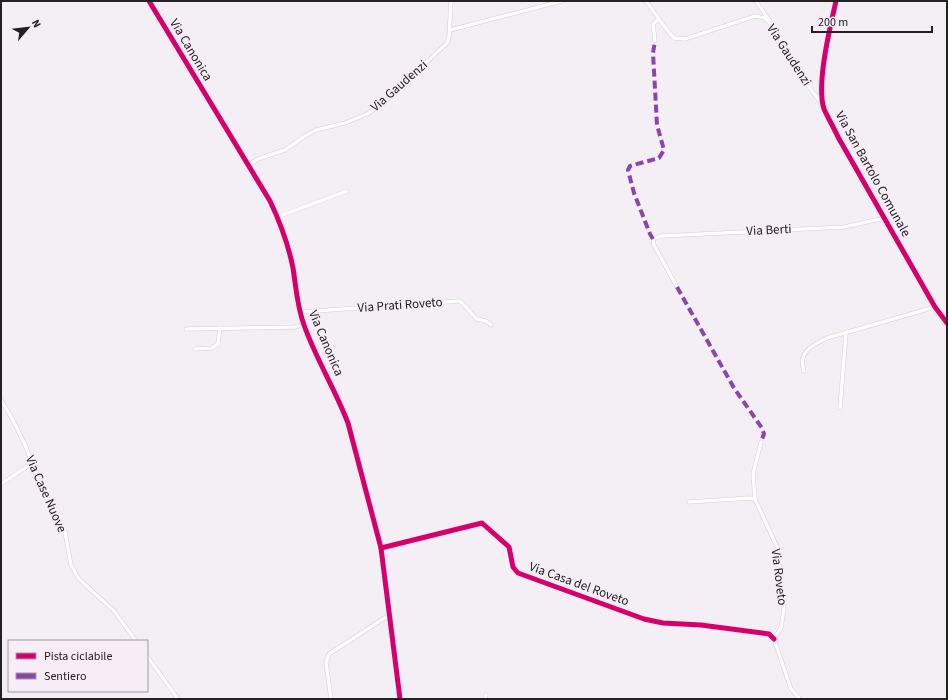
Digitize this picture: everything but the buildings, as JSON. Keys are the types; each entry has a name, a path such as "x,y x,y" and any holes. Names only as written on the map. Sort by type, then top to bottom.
{"street":[{"name":"Via Canonica","path":"149,1 248,165 277,216 286,240 300,312 348,423 381,548 400,699"},
{"name":"Via Gaudenzi","path":"248,165 258,159 285,150 316,130 357,119 381,105 447,44 450,30 451,1"},
{"path":"450,30 562,1"},
{"name":"Via Gaudenzi","path":"646,1 658,19 674,38 685,39 755,16 765,18 774,28 797,70 824,108"},
{"path":"756,1 774,28"},
{"name":"Via San Bartolo Comunale","path":"836,1 827,44 821,91 824,108 838,137 935,307 947,323"},
{"path":"654,40 653,24 658,19"},
{"path":"277,216 347,191"},
{"name":"Via Berti","path":"677,287 654,245 653,239 661,236 844,227 885,218"},
{"name":"Via Prati Roveto","path":"300,312 460,301 477,319 492,324"},
{"path":"804,371 801,364 805,353 814,344 846,332 935,307"},
{"name":"Via Canonica","path":"186,329 295,327 304,324"},
{"path":"194,349 212,348 218,344 220,328"},
{"path":"840,408 846,332"},
{"name":"Via Case Nuove","path":"1,400 14,422 26,447 31,464 65,532 73,570 79,579 114,611 135,640"},
{"name":"Via Roveto","path":"761,442 752,474 755,499 777,547 784,609 780,628 774,639"},
{"path":"1,484 31,464"},
{"path":"689,502 749,498 755,499"},
{"name":"Via Casa del Roveto","path":"381,548 482,523 509,547 513,568 518,573 644,619 663,623 701,625 769,634 774,639"},
{"path":"331,699 326,663 329,654 342,644 389,615"},
{"path":"774,639 791,689 800,699"},
{"path":"148,657 178,699"}],"marked path":[{"path":"653,239 634,193 628,170 630,166 659,158 664,150 657,125 653,53 655,41"},
{"path":"677,287 734,388 762,428 764,434 761,442"}],"cycle path":[{"path":"149,1 270,201 284,234 293,268 302,318 314,350 348,423 381,548 400,699"},
{"path":"836,1 827,40 823,71 822,98 824,109 838,137 935,307 947,323"},
{"path":"381,548 482,523 509,547 513,567 518,573 644,619 663,623 701,625 769,634 774,639"}]}
